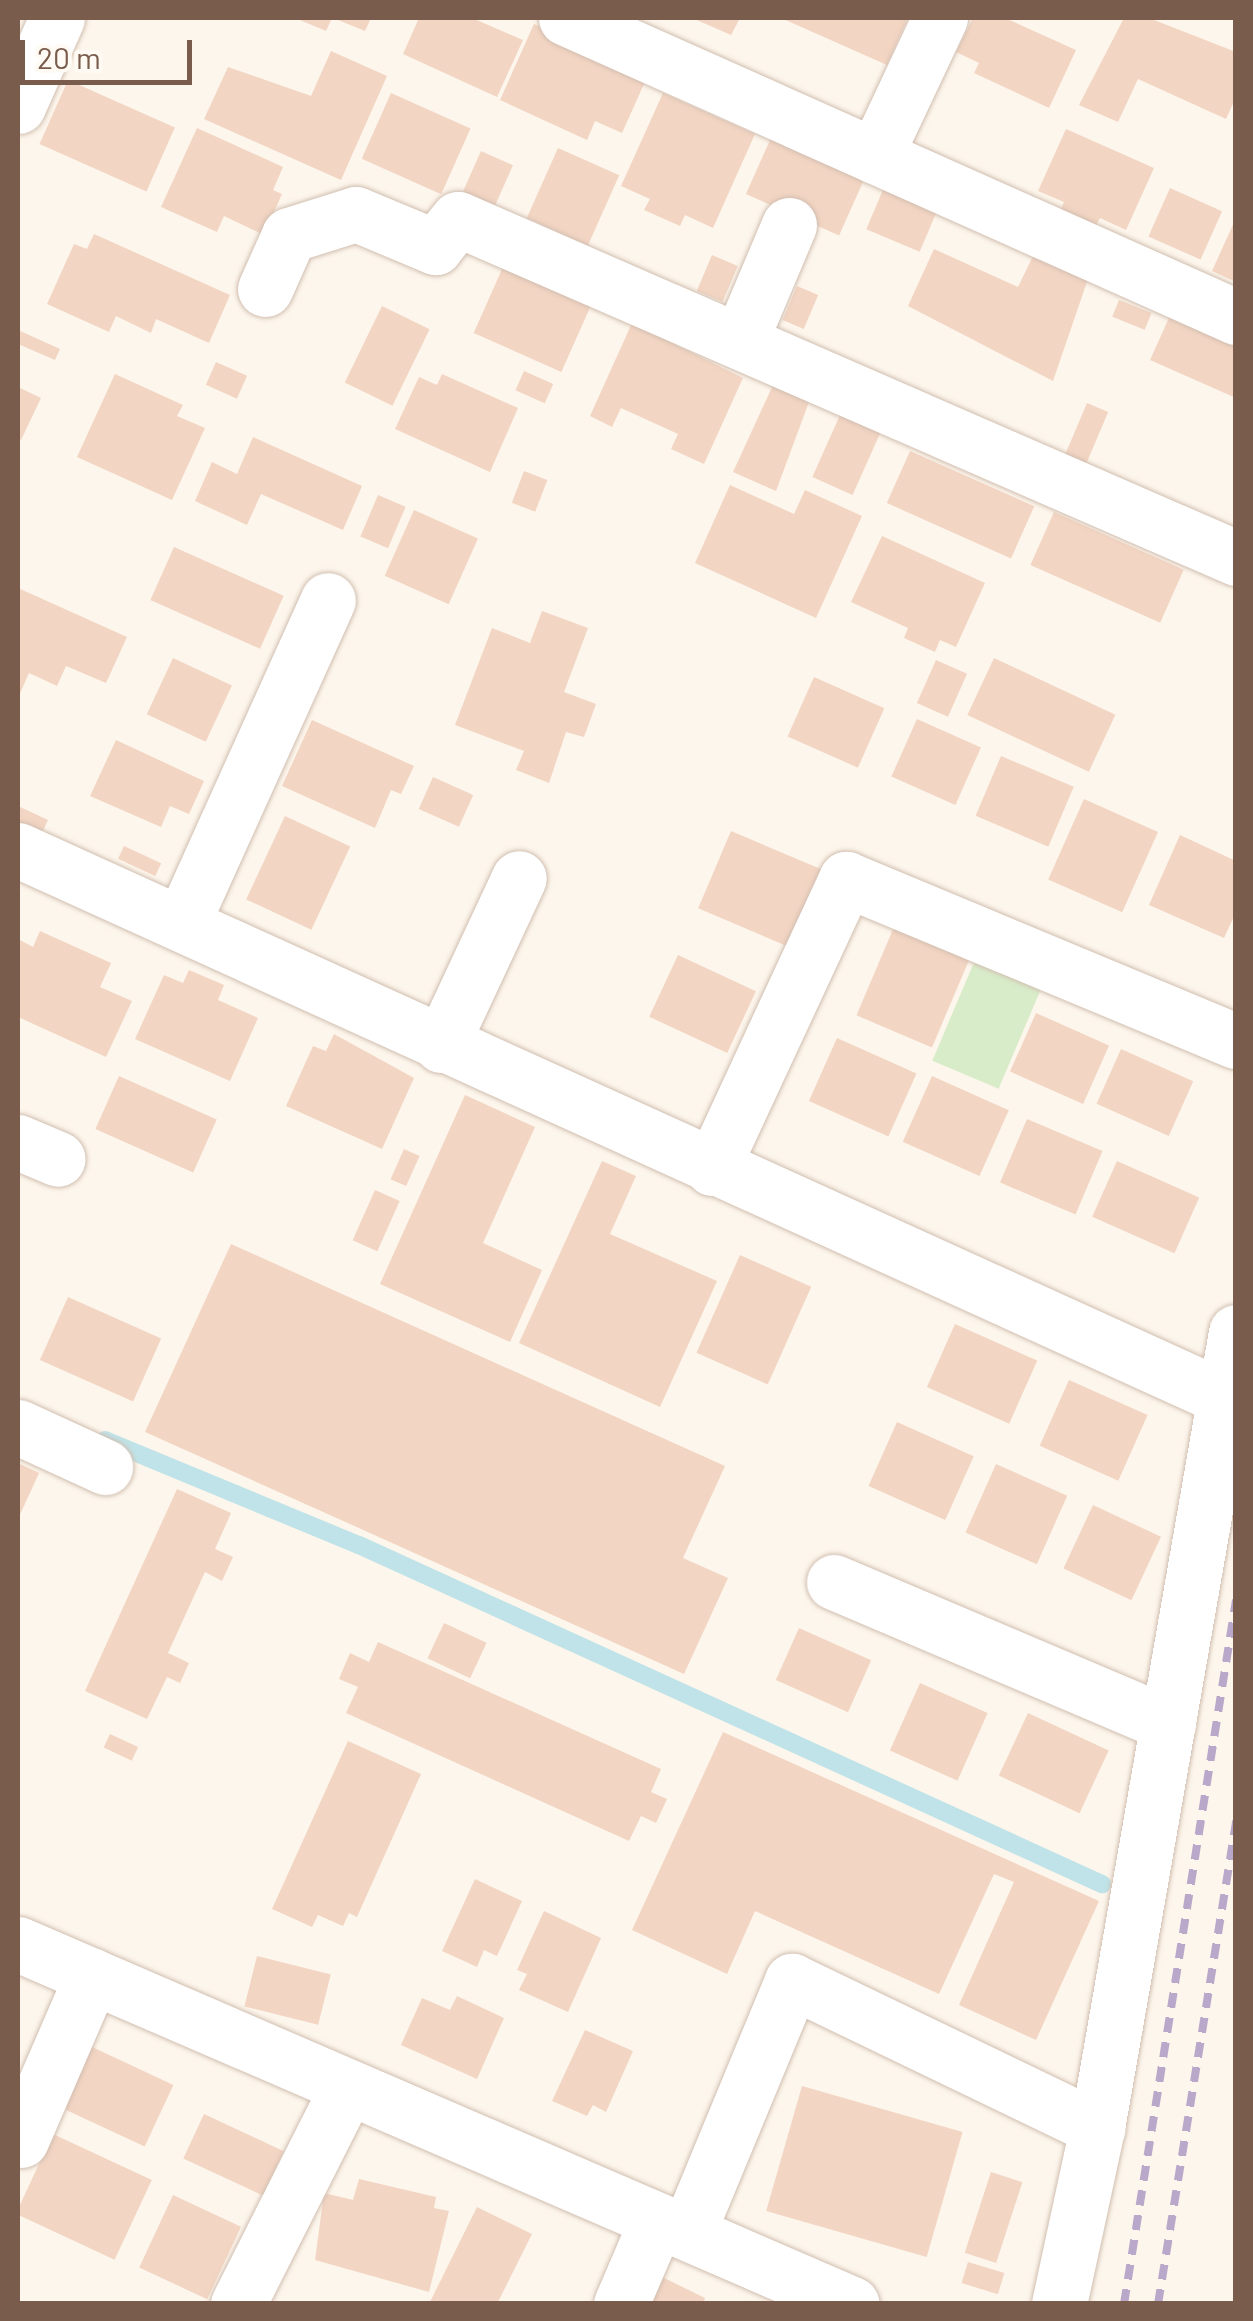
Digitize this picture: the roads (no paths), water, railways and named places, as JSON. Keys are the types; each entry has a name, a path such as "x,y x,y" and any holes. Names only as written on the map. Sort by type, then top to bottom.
{"street":[{"path":"18,106 57,18"},
{"path":"876,156 940,18"},
{"path":"574,19 1236,317"},
{"path":"265,290 288,235 356,214 435,247 458,219 1236,558"},
{"path":"740,341 789,225"},
{"path":"182,921 328,600"},
{"path":"18,850 182,921 712,1168 1225,1398"},
{"path":"441,1044 519,878"},
{"path":"712,1168 846,878 1236,1041"},
{"path":"1059,2304 1097,2128 1236,1332"},
{"path":"18,1427 105,1467"},
{"path":"834,1582 1168,1724"},
{"path":"18,1944 345,2092 852,2304"},
{"path":"21,2140 92,1976"},
{"path":"621,2304 672,2226 792,1981 1097,2128"},
{"path":"238,2304 345,2092"}],"waterway":[{"path":"105,1440 359,1545 1102,1884"}],"railway":[{"path":"1124,2304 1236,1600"},
{"path":"1158,2304 1236,1820"}]}
